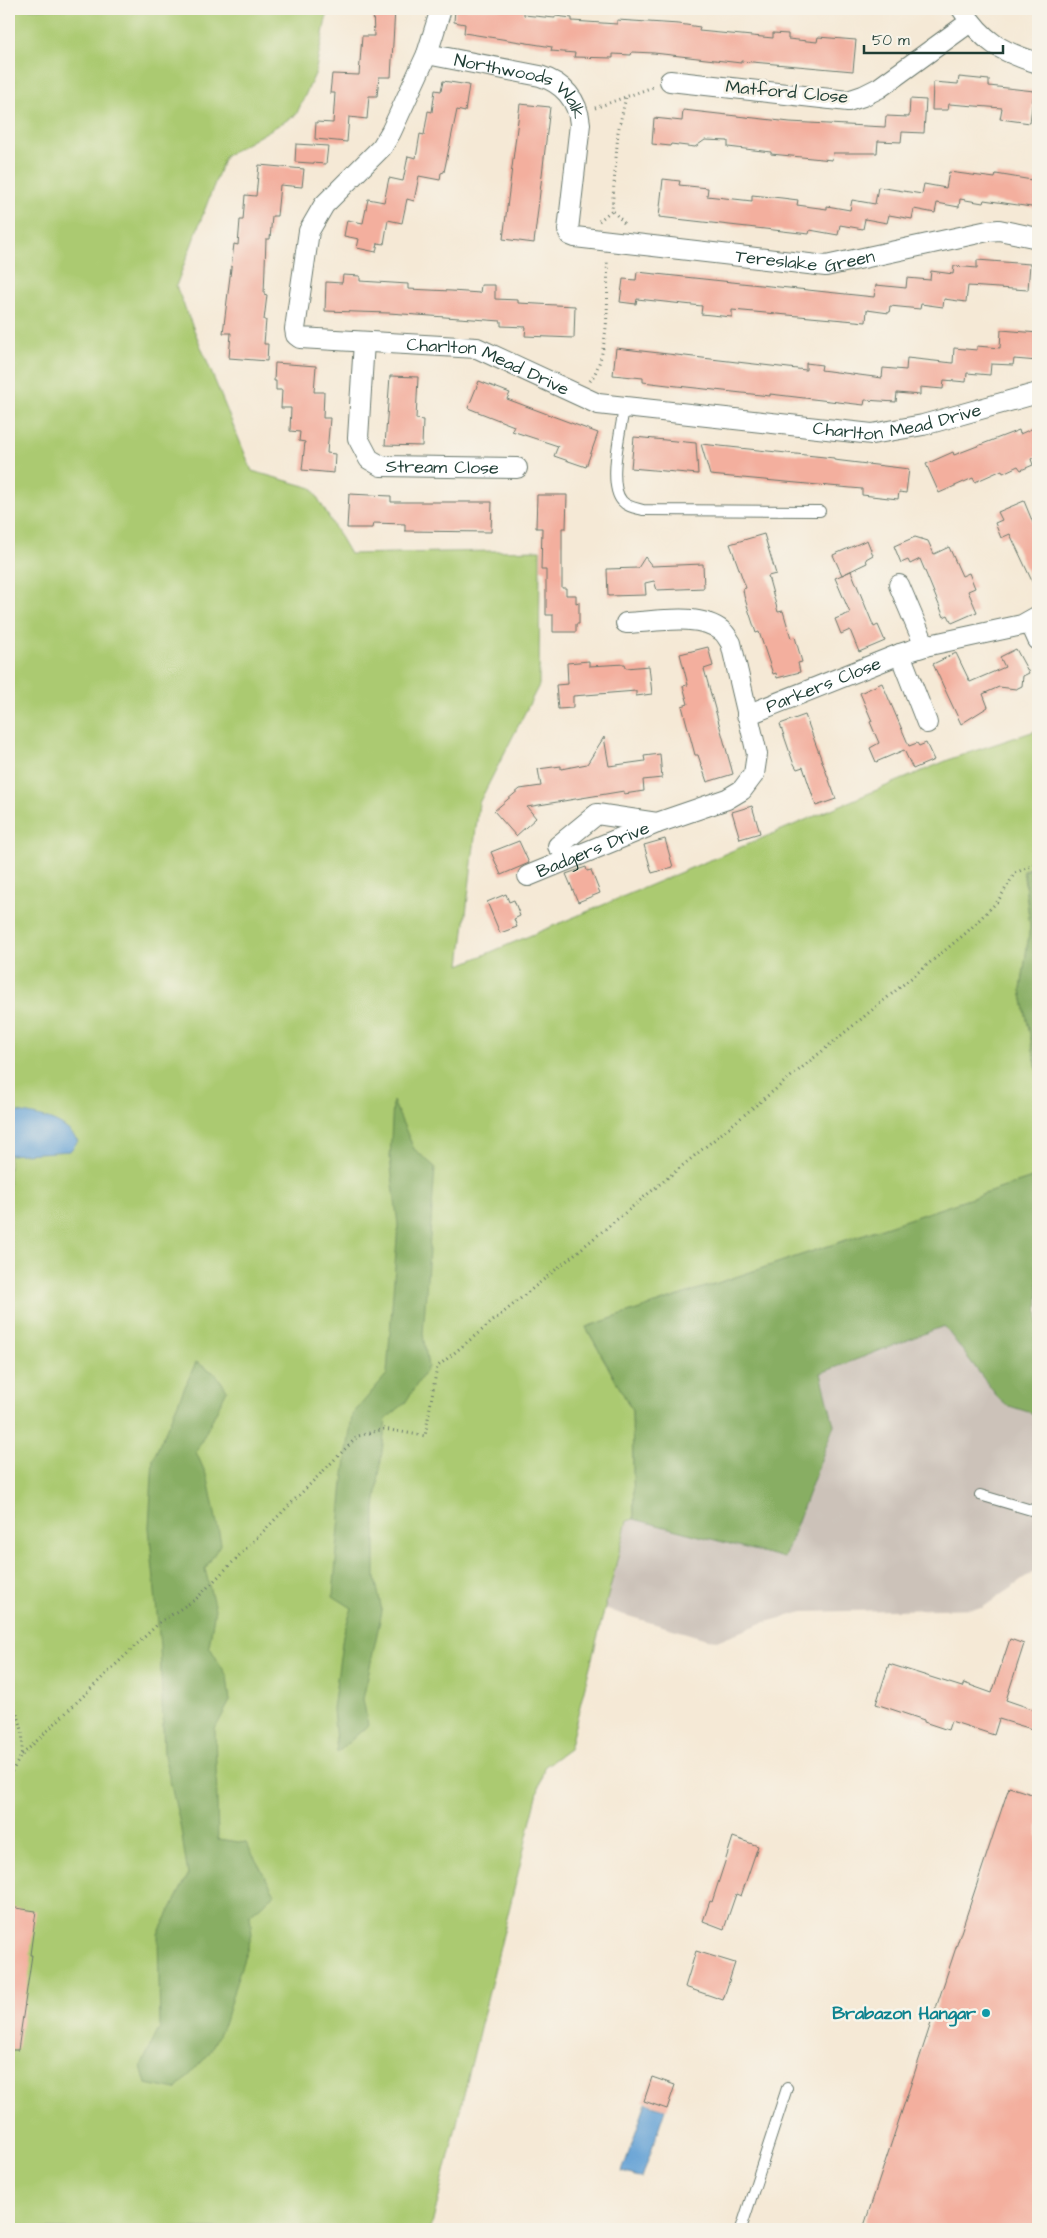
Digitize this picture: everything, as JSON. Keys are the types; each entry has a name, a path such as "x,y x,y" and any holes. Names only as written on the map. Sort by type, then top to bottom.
{"street":[{"name":"Charlton Mead Drive","path":"441,9 427,54 391,132 382,147 324,205 309,231 295,329 296,334 300,338 477,348 598,404 872,434 923,425 1038,394"},
{"path":"966,15 985,38 999,49 1038,63"},
{"name":"Matford Close","path":"670,81 848,101 879,88 966,15"},
{"name":"Northwoods Walk","path":"427,54 551,79 565,89 579,114 580,124 568,230 570,235"},
{"name":"Tereslake Green","path":"570,235 606,241 826,266 988,231 1000,230 1038,238"},
{"name":"Stream Close","path":"364,342 358,438 369,459 380,466 517,468"},
{"path":"899,585 925,646"},
{"name":"Parkers Close","path":"558,846 597,814 657,823 727,799 742,790 754,774 757,754 731,643 724,632 710,623 693,620 626,623"},
{"name":"Parkers Close","path":"748,715 900,654 925,646 1036,626"},
{"path":"900,654 927,722"},
{"name":"Badgers Drive","path":"528,876 657,823"}],"lane":[{"path":"624,408 615,477 616,490 622,501 631,507 643,510 820,511"},
{"path":"980,1495 1038,1512"},
{"path":"741,2229 787,2088"}],"path":[{"path":"579,114 670,81"},
{"path":"626,97 618,132 612,210 646,245"},
{"path":"578,396 598,372 608,310 606,241"},
{"path":"9,1776 21,1756 160,1622 196,1598 358,1436 384,1429 425,1436 437,1367 966,934 998,901 1015,873 1038,863"},
{"path":"9,1695 19,1718 24,1737 21,1756"}],"shaded area":[{"path":"944,1326 999,1399 1006,1405 1038,1415 1038,1569 982,1608 803,1612 762,1623 719,1640 707,1639 604,1609 627,1521 634,1519 784,1558 834,1425 821,1373"}],"green space":[{"path":"9,9 328,9 315,74 296,115 225,156 176,286 252,471 312,488 350,554 540,550 539,685 479,803 460,965 953,758 1038,730 1038,865 1023,870 1030,926 1021,990 1038,1074 1038,1176 586,1327 632,1410 634,1519 627,1521 569,1749 544,1767 431,2229 9,2229"},
{"path":"1038,866 1038,1074 1021,990 1030,926 1024,871"},
{"path":"393,1101 414,1149 435,1167 423,1334 428,1367 405,1403 386,1419 375,1508 375,1578 382,1611 363,1699 368,1725 337,1753 333,1709 343,1635 352,1608 333,1596 343,1482 352,1415 387,1374 398,1225 390,1159"},
{"path":"1038,1176 1038,1415 1006,1405 999,1399 944,1326 821,1373 834,1425 784,1558 634,1519 632,1410 586,1327"},
{"path":"196,1362 216,1374 227,1390 196,1452 208,1479 221,1543 205,1569 215,1609 209,1646 227,1676 230,1701 215,1729 218,1839 246,1843 275,1894 250,1915 252,1935 225,2022 208,2055 176,2090 146,2084 141,2066 160,2027 158,1934 188,1875 180,1824 164,1755 160,1646 149,1527 153,1459"}],"water":[{"path":"14,1111 58,1123 72,1133 78,1141 70,1151 9,1155 9,1112"},
{"path":"646,2103 665,2109 642,2178 622,2172"}],"building":[{"path":"373,9 395,9 391,77 379,77 377,96 369,96 367,119 349,117 347,142 315,139 316,122 333,123 335,93 330,93 332,74 359,75 362,36 374,36"},
{"path":"455,9 524,9 524,15 572,18 572,21 617,24 617,20 679,24 700,27 699,31 773,38 773,33 788,34 788,39 817,42 818,37 856,40 853,71 741,61 741,63 654,53 632,52 631,55 613,54 613,58 574,57 575,53 551,51 552,47 464,33 465,24 454,22"},
{"path":"959,77 989,80 989,86 1034,91 1030,123 1000,119 1002,108 949,104 948,110 932,110 933,82 958,84"},
{"path":"443,81 469,85 465,112 457,110 444,172 441,173 440,180 419,176 414,201 407,199 402,223 388,220 384,244 378,243 376,252 357,248 359,239 344,236 347,220 363,223 368,199 384,202 389,178 403,181 408,156 416,158 420,134 424,135 428,111 432,112 435,90 441,91"},
{"path":"910,99 926,100 924,133 902,132 901,142 878,141 877,153 833,153 832,160 771,154 771,152 728,147 728,141 705,140 695,147 652,144 654,118 682,121 683,110 790,122 885,127 886,116 909,117"},
{"path":"520,104 550,107 534,243 503,239"},
{"path":"296,144 328,146 326,164 295,162"},
{"path":"259,165 304,169 302,187 280,185 277,216 272,216 270,239 266,239 264,294 267,295 264,344 268,344 267,361 229,358 231,333 223,333 234,244 238,245 245,195 256,196"},
{"path":"949,172 995,178 996,174 1038,181 1038,208 984,200 983,203 960,199 959,207 937,203 935,213 914,209 912,219 889,215 887,223 865,219 863,229 840,225 838,235 810,230 809,234 659,217 663,179 680,181 679,185 708,188 707,196 752,201 752,195 798,200 797,205 827,209 827,206 850,210 852,200 875,204 878,187 922,194 924,184 946,188"},
{"path":"977,260 1030,264 1028,290 968,286 966,302 944,299 943,307 921,304 920,309 890,306 889,313 867,310 866,322 732,310 732,317 701,314 702,306 637,299 636,304 620,302 623,279 636,280 637,272 874,297 876,285 906,288 907,278 930,280 931,271 953,274 954,266 977,268"},
{"path":"343,275 360,276 360,281 408,284 408,289 480,293 481,285 495,285 495,299 518,300 518,303 575,306 574,338 525,336 526,327 501,326 501,321 389,313 325,311 326,282 342,283"},
{"path":"1001,330 1038,333 1038,361 1014,359 1013,365 991,364 990,375 967,373 966,382 944,380 943,389 920,387 920,395 897,393 896,402 865,400 864,405 668,385 643,382 643,378 613,375 616,348 806,370 806,363 822,365 821,370 882,378 883,368 906,370 907,358 953,363 954,348 977,350 977,346 1000,348"},
{"path":"275,363 316,366 314,392 324,392 323,418 330,418 327,453 335,454 334,473 302,470 305,442 299,441 300,432 290,431 291,408 281,408 282,390 276,390 276,381 274,381"},
{"path":"390,376 418,377 416,419 423,420 422,446 385,445"},
{"path":"479,381 510,393 507,399 598,433 586,467 554,456 558,446 512,431 514,426 468,408"},
{"path":"1038,426 1038,455 1031,459 1033,465 1021,470 1018,466 1003,473 1002,470 975,482 973,478 939,493 926,464 953,452 954,455 1019,430 1020,434"},
{"path":"634,437 696,443 698,474 631,468"},
{"path":"701,444 834,458 834,460 909,469 906,493 899,492 898,499 862,495 862,489 710,475"},
{"path":"349,494 391,496 391,502 492,502 491,532 405,531 405,524 373,523 372,528 347,528"},
{"path":"537,495 567,495 566,528 562,528 562,588 566,588 566,595 576,595 576,603 579,602 579,624 576,624 576,632 553,632 553,615 546,615 546,570 541,570 542,528 536,528"},
{"path":"1024,501 1038,535 1038,594 1010,534 1001,538 995,523 1002,520 998,512"},
{"path":"764,534 776,574 768,576 778,612 783,611 791,638 795,637 802,662 798,663 800,672 777,678 776,673 773,674 759,632 756,633 744,596 743,589 746,588 730,544"},
{"path":"915,537 928,541 934,554 949,547 962,576 969,573 975,588 968,591 977,612 952,623 948,615 944,617 920,559 910,564 908,560 901,563 894,546"},
{"path":"867,540 873,555 866,559 867,563 842,575 833,555"},
{"path":"645,557 652,566 703,564 704,588 657,590 654,581 645,583 646,595 608,596 607,569 638,568"},
{"path":"851,571 874,627 878,625 885,641 859,652 850,630 841,634 835,619 850,613 835,578"},
{"path":"708,647 713,666 704,669 733,774 707,782 698,755 695,755 682,706 688,704 683,686 688,685 680,654"},
{"path":"1016,649 1029,673 1023,676 1022,686 1016,689 999,687 983,694 988,707 961,724 933,664 956,653 970,682 1005,667 1000,657"},
{"path":"589,661 589,666 625,664 626,668 649,666 652,694 636,696 636,691 573,696 573,708 558,709 556,685 568,684 567,663"},
{"path":"882,683 909,746 917,743 919,746 926,743 934,760 913,769 904,750 876,762 870,748 879,743 860,693"},
{"path":"805,715 836,799 816,806 803,767 797,769 793,762 780,724"},
{"path":"604,737 609,766 645,761 644,756 660,754 662,778 643,780 644,791 624,794 624,791 527,807 536,818 516,836 494,811 520,789 541,786 538,769 561,766 561,769 587,764"},
{"path":"752,806 760,833 740,839 732,812"},
{"path":"665,839 673,867 652,873 644,845"},
{"path":"519,841 529,863 501,875 491,852"},
{"path":"586,867 587,871 591,870 600,893 578,902 566,874"},
{"path":"506,894 509,902 514,900 520,916 514,919 517,927 500,933 487,902"},
{"path":"1010,1639 1024,1644 1006,1700 1038,1711 1038,1731 999,1719 994,1735 951,1721 948,1730 876,1704 889,1664 962,1687 964,1683 992,1693"},
{"name":"Brabazon Hangar","path":"1009,1787 1038,1796 1038,2229 863,2229"},
{"path":"733,1837 758,1846 741,1896 736,1894 724,1929 703,1921 710,1901 712,1902"},
{"path":"9,1907 36,1911 30,1955 32,1955 18,2050 9,2050"},
{"path":"696,1951 735,1963 723,2000 685,1987"},
{"path":"652,2077 675,2085 667,2109 644,2101"}],"place":[{"name":"Brabazon Hangar","path":"986,2013"}]}
